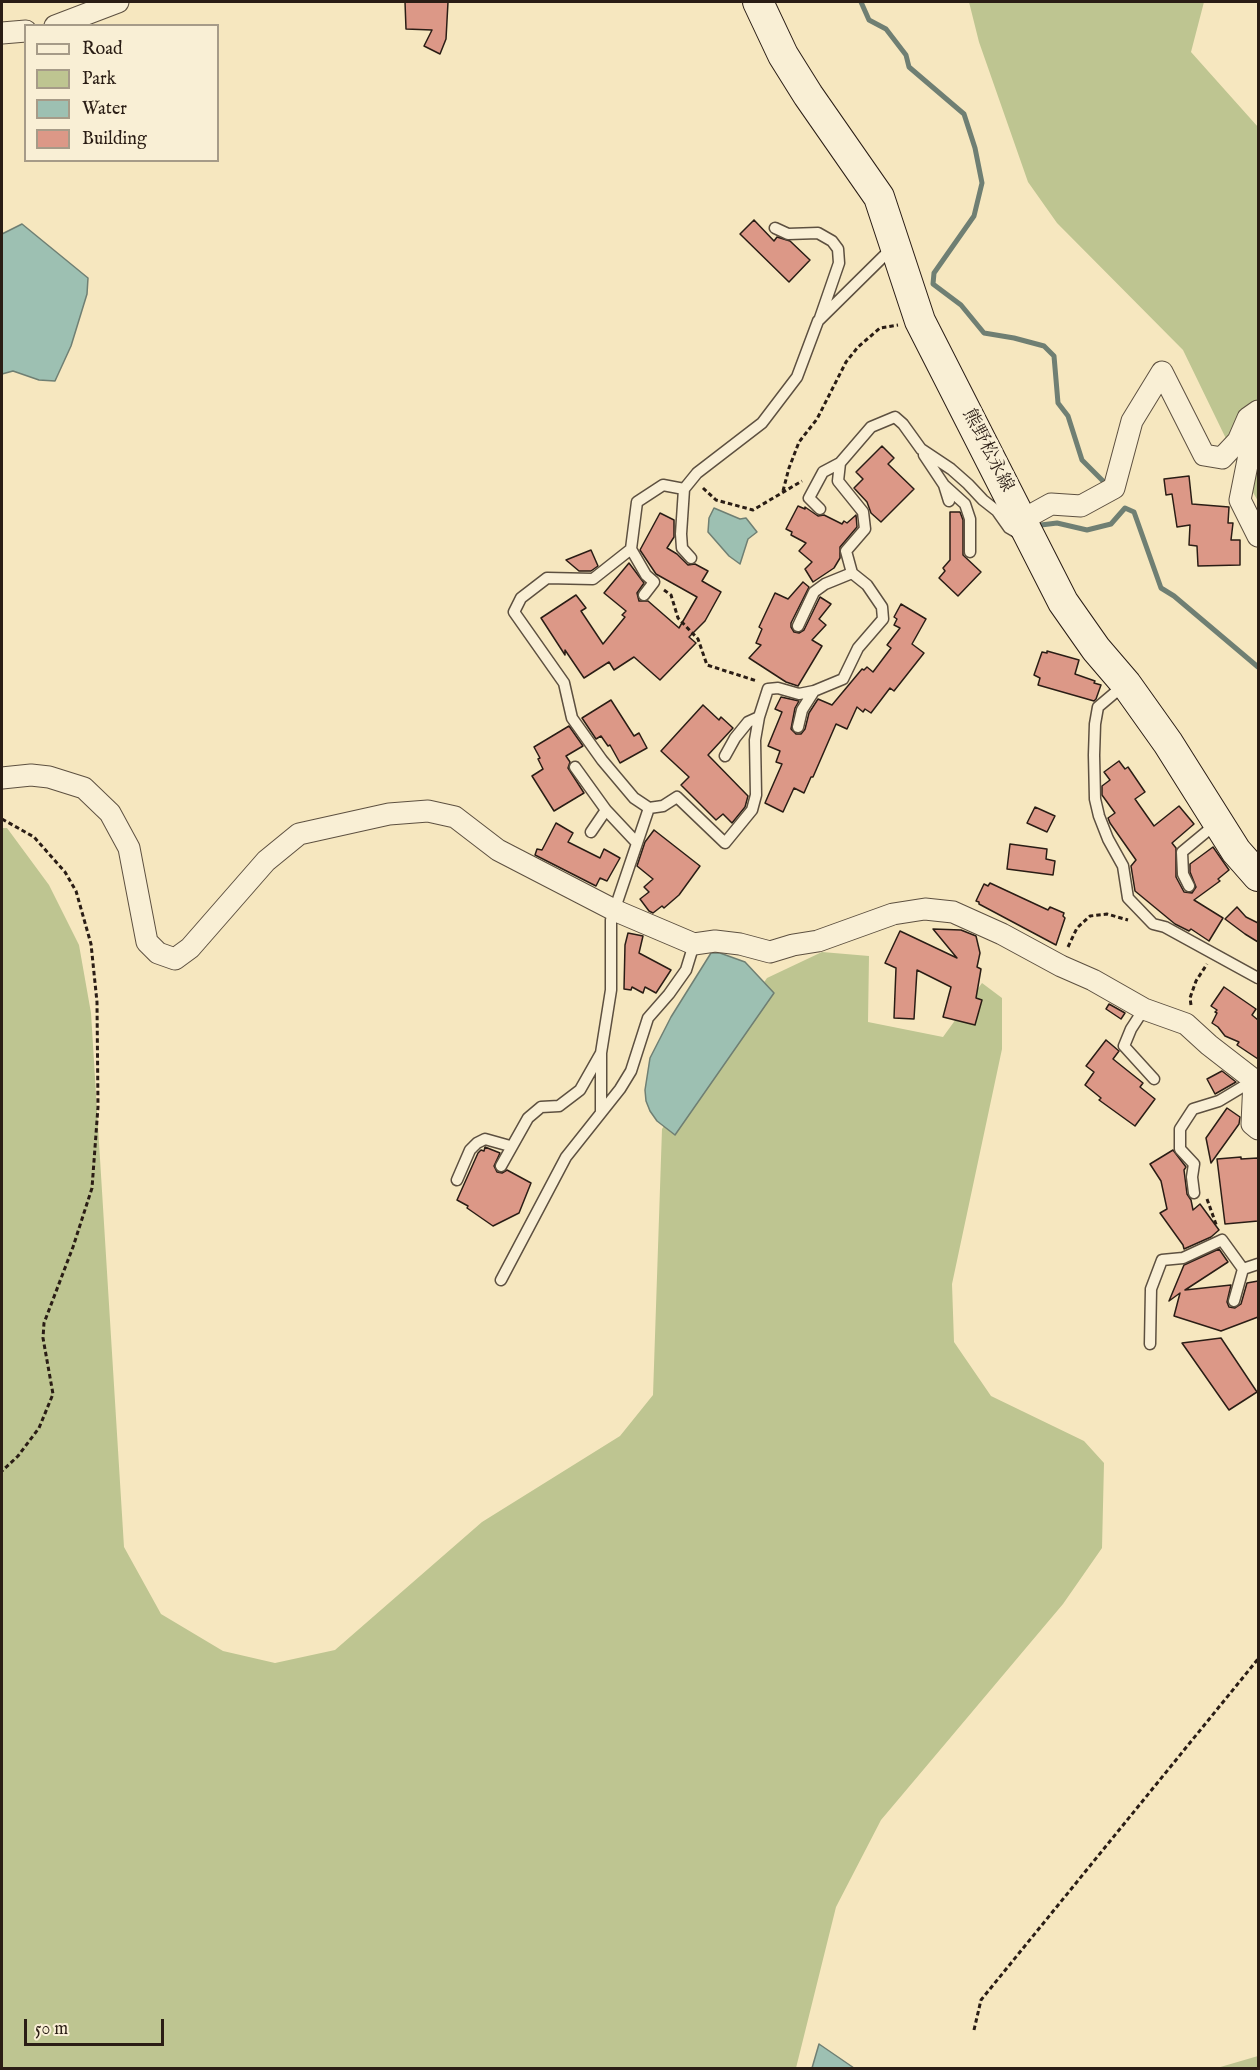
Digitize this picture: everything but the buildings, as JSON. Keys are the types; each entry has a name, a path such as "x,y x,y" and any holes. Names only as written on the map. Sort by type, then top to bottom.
{"main road":[{"name":"熊野松永線","path":"758,2 783,55 879,197 920,321 1063,602 1168,743 1217,823 1236,851 1258,876"}],"street":[{"path":"60,24 118,2"},
{"path":"2,33 24,31"},
{"path":"1026,530 1051,504 1081,506 1114,488 1132,421 1162,372 1204,455 1222,458 1238,441 1248,418 1258,411"},
{"path":"1258,421 1254,430 1240,500 1258,536"},
{"path":"2,778 31,775 49,777 84,788 110,813 129,848 147,942 158,954 175,959 190,948 266,861 299,834 389,814 428,811 455,817 498,850 614,910 694,944 715,941 740,944 770,952 818,941 893,914 925,909 953,912 1093,980 1144,1009 1186,1024 1254,1080 1252,1124 1258,1129"}],"lane":[{"path":"691,558 682,549 681,516 684,489 697,473 762,423 797,377 839,263 838,249 832,241 818,233 788,234 775,228"},
{"path":"818,321 894,245"},
{"path":"820,509 809,498 823,472 840,463 872,427 895,417 903,424 945,485 965,504 970,519 970,552"},
{"path":"921,449 968,483 983,500 997,511 1009,528 1026,530"},
{"path":"631,549 593,579 547,578 521,598 514,612 564,683 572,718 602,760 634,798 649,808 663,806 677,797 725,843 752,810 756,795 755,740 759,717 768,689 778,688 799,694 814,691 843,679 858,648 883,619 882,607 867,585 852,573 846,551 865,529 863,512 838,481 840,463"},
{"path":"644,595 654,582 646,575 631,549 637,502 663,485 684,489"},
{"path":"945,485 949,501"},
{"path":"798,626 814,592 825,584 852,573"},
{"path":"1126,684 1098,707 1095,734 1095,799 1108,839 1123,866 1128,898 1154,924 1165,927 1258,978"},
{"path":"798,727 802,710 814,691"},
{"path":"725,756 735,738 748,722 759,717"},
{"path":"574,767 606,810 636,842"},
{"path":"601,1113 601,1053 611,990 612,920 649,808"},
{"path":"591,832 606,810"},
{"path":"1189,886 1183,874 1182,852 1217,823"},
{"path":"501,1280 566,1157 620,1089 631,1071 648,1018 686,970 694,944"},
{"path":"1248,971 1258,988"},
{"path":"1144,1009 1131,1029 1124,1046 1154,1079"},
{"path":"501,1166 510,1146 528,1118 541,1107 559,1106 580,1090 601,1053"},
{"path":"1194,1193 1192,1177 1194,1164 1180,1149 1180,1129 1192,1109 1220,1101 1254,1080"},
{"path":"457,1180 470,1150 477,1143 485,1139 510,1146"},
{"path":"1150,1344 1151,1289 1162,1260 1183,1258 1222,1240 1243,1269"},
{"path":"1243,1269 1258,1264"},
{"path":"1234,1301 1243,1269"}],"path":[{"path":"783,491 799,442 817,419 846,362 858,347 880,328 920,321"},
{"path":"697,473 697,481 716,500 753,510 783,491 823,472"},
{"path":"654,582 671,596 678,618 698,639 707,665 778,688"},
{"path":"2,819 34,837 65,872 76,891 91,944 97,1002 98,1107 92,1188 73,1247 44,1323 43,1338 52,1394 39,1428 18,1456 2,1471"},
{"path":"1061,966 1077,928 1090,916 1107,914 1154,924"},
{"path":"1192,1014 1190,998 1196,981 1214,953"},
{"path":"1194,1164 1222,1240"},
{"path":"974,2030 981,2000 1258,1659"}],"green space":[{"path":"969,2 1204,2 1191,52 1258,127 1258,501 1183,350 1057,223 1028,182 979,42"},
{"path":"2,828 7,828 49,885 79,945 91,1013 124,1547 161,1614 223,1651 275,1663 335,1650 482,1522 620,1436 653,1395 662,1129 767,978 822,952 869,956 868,1022 943,1037 982,983 1002,998 1002,1049 952,1284 954,1342 991,1396 1084,1441 1104,1463 1102,1548 1063,1604 881,1820 836,1907 796,2068 2,2068"},
{"path":"1258,2056 1258,2068 1217,2068"}],"water":[{"path":"22,224 88,278 87,294 71,346 55,381 39,380 13,371 2,374 2,234"},
{"path":"714,508 740,519 746,518 757,532 748,539 740,564 729,556 708,532 709,518"},
{"path":"711,953 720,953 745,962 774,993 675,1135 657,1121 646,1101 645,1090 650,1058 671,1017"},
{"path":"819,2044 854,2068 812,2068"}],"waterway":[{"path":"861,2 869,20 886,29 906,55 909,67 964,114 975,148 982,183 974,216 934,273 933,284 961,305 984,333 1044,346 1054,356 1058,403 1068,416 1082,460 1106,484"},
{"path":"1041,525 1057,523 1087,530 1111,524 1125,508 1134,512 1161,588 1174,596 1258,667"}]}
